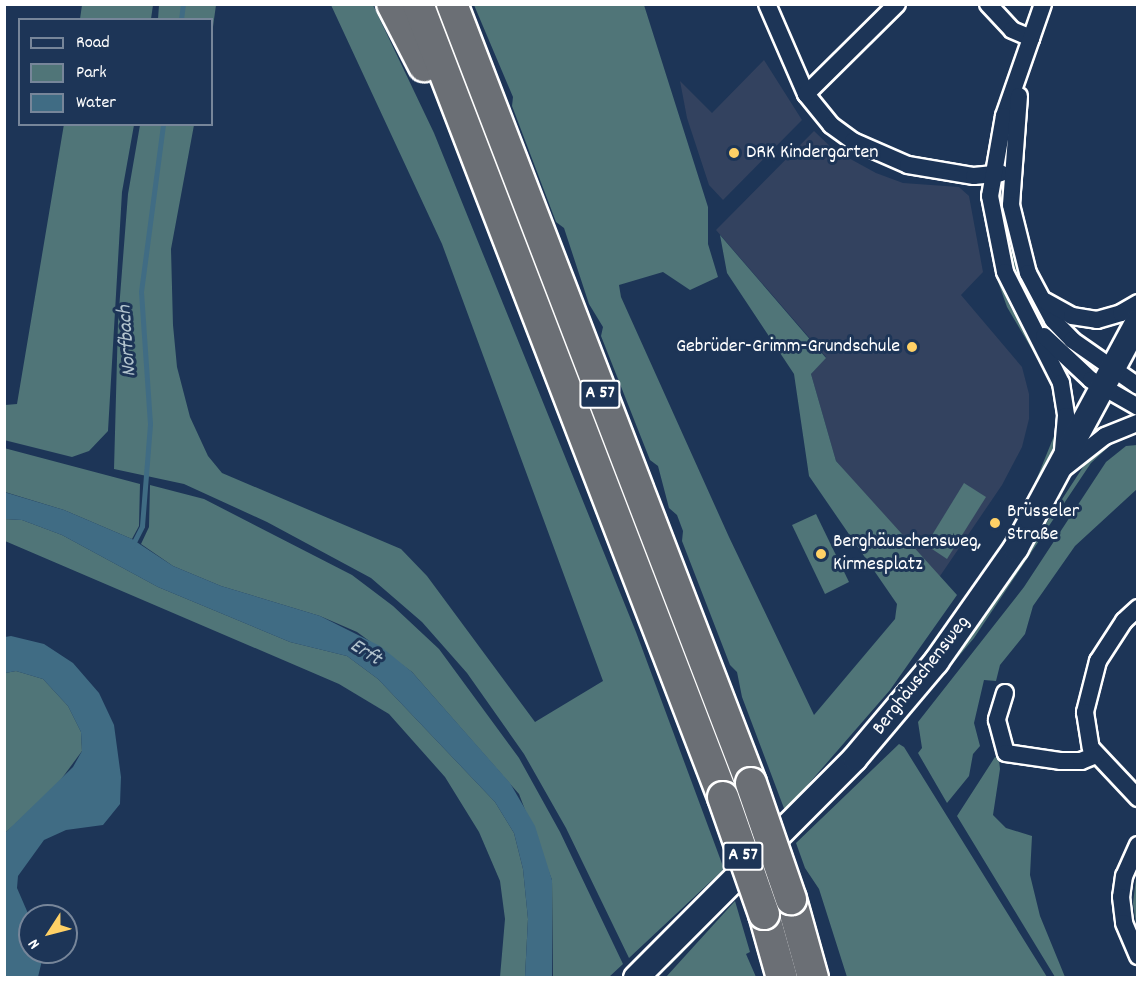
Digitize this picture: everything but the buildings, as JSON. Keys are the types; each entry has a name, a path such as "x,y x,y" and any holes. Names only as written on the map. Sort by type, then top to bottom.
{"highway":[{"path":"392,4 472,153"},
{"name":"A 57","path":"418,4 472,153 723,797 764,914 782,978"},
{"name":"A 57","path":"452,4 751,783 790,899 813,978"}],"main road":[{"name":"Berghäuschensweg","path":"636,978 814,800 891,718 988,591 1060,471 1137,321"}],"street":[{"path":"767,4 806,94 831,125 853,141 893,160 974,176 1011,173"},
{"path":"806,94 897,4"},
{"path":"988,4 1012,30 1031,38"},
{"path":"1043,4 1005,116 993,174 991,213 998,248 1009,281 1063,390 1066,416 1060,471"},
{"path":"1022,63 1011,173 1011,205 1016,233 1039,297 1107,380 1137,408"},
{"path":"1039,297 1065,313 1088,319 1112,317 1137,303"},
{"path":"1028,316 1068,360 1107,380 1137,386"},
{"path":"1060,471 1105,436 1137,423"},
{"path":"1137,608 1110,640 1089,683 1086,732 1096,755 1137,798"},
{"path":"1005,693 997,720 997,734 1006,753 1061,761 1082,761 1096,755"},
{"path":"1137,845 1124,876 1121,897 1124,923 1137,956"}],"shaded area":[{"name":"DRK Kindergarten","path":"764,60 802,120 723,200 709,185 687,118 680,81 712,113"},
{"name":"Gebrüder-Grimm-Grundschule","path":"814,131 834,150 876,173 903,183 959,187 969,196 983,272 961,295 1022,367 1029,394 1029,419 1022,447 1002,485 938,579 836,461 811,374 826,357 716,230"}],"green space":[{"path":"82,4 153,5 151,18 80,18"},
{"path":"159,5 216,5 213,27 213,18 158,18"},
{"path":"331,5 373,5 434,133 636,632 724,869 629,958 566,828 524,754 467,673 422,622 371,578 267,522 184,484 114,469 118,322 128,194 140,126 194,126 171,249 173,325 177,367 190,417 208,456 222,473 401,549 427,576 535,722 603,681 442,244"},
{"path":"474,5 644,5 708,207 708,244 718,277 690,290 663,272 619,285 621,297 729,537 814,715 895,619 897,604 809,476 794,374 727,273 720,235 826,358 811,374 836,461 957,595 890,690 785,811 742,697 737,672 730,665 682,541 683,531 677,515 669,508 658,466 650,460 601,336 603,327 589,304 564,228 556,222 512,106 513,97"},
{"path":"64,126 134,126 122,192 108,431 89,451 72,457 4,440 5,405 17,404"},
{"path":"1000,190 1008,239 1030,295 1047,321 1042,325 1013,273 995,192"},
{"path":"995,273 1011,308 1051,374 1047,375 1007,307"},
{"path":"1056,431 1060,432 1054,453 1035,483"},
{"path":"1117,439 1091,463 974,638 901,725 1000,594 1087,461 1107,441"},
{"path":"1137,445 1137,489 1075,546 1033,606 1025,634 1000,665 996,681 984,680 974,723 980,746 973,754 969,776 947,803 918,753 922,748 918,722 1024,587 1106,462 1126,446"},
{"path":"4,448 140,484 139,526 132,539 64,510 5,492"},
{"path":"964,483 986,497 947,559 926,545"},
{"path":"150,485 204,499 352,575 393,606 439,649 519,758 560,832 623,964 609,977 553,977 552,880 519,794 412,672 357,632 320,616 221,586 173,566 141,544 149,527"},
{"name":"Berghäuschensweg, Kirmesplatz","path":"816,514 849,582 825,594 792,525"},
{"path":"4,519 22,520 62,535 158,587 290,642 347,656 378,679 495,802 514,833 523,869 528,919 525,977 500,977 505,919 500,881 479,832 445,777 389,714 339,684 5,541"},
{"path":"16,671 43,679 68,706 81,732 82,751 54,789 5,833 5,673"},
{"path":"899,744 904,747 1047,977 847,977 819,889 805,868 796,843"},
{"path":"995,757 999,760 1000,769 993,815 1006,828 1032,836 1030,875 1040,916 1065,977 1055,977 957,816"},
{"path":"726,875 635,965 631,963 679,916"},
{"path":"1136,879 1138,879 1137,930 1133,903"},
{"path":"733,896 678,957 668,967 668,961"},
{"path":"735,901 750,952 746,954 756,977 666,977"}],"water":[{"name":"Erft","path":"4,492 64,510 132,539 173,566 221,586 320,616 380,646 412,672 510,783 535,826 552,880 552,977 525,977 528,919 523,869 514,833 495,802 378,679 347,656 290,642 158,587 62,535 22,520 5,519"},
{"path":"11,636 44,644 73,663 99,693 114,725 121,777 120,804 103,825 66,830 44,840 18,876 17,888 24,904 18,904 18,964 41,964 38,977 5,977 5,833 73,767 82,751 81,732 68,706 43,679 16,671 5,673 5,637"}],"waterway":[{"name":"Norfbach","path":"181,18 183,4"},
{"name":"Norfbach","path":"132,546 142,526 150,424 141,292 163,126"}],"place":[{"name":"DRK Kindergarten","path":"734,153"},
{"name":"Gebrüder-Grimm-Grundschule","path":"912,347"},
{"name":"Brüsseler Straße","path":"995,523"},
{"name":"Berghäuschensweg, Kirmesplatz","path":"821,554"}]}
